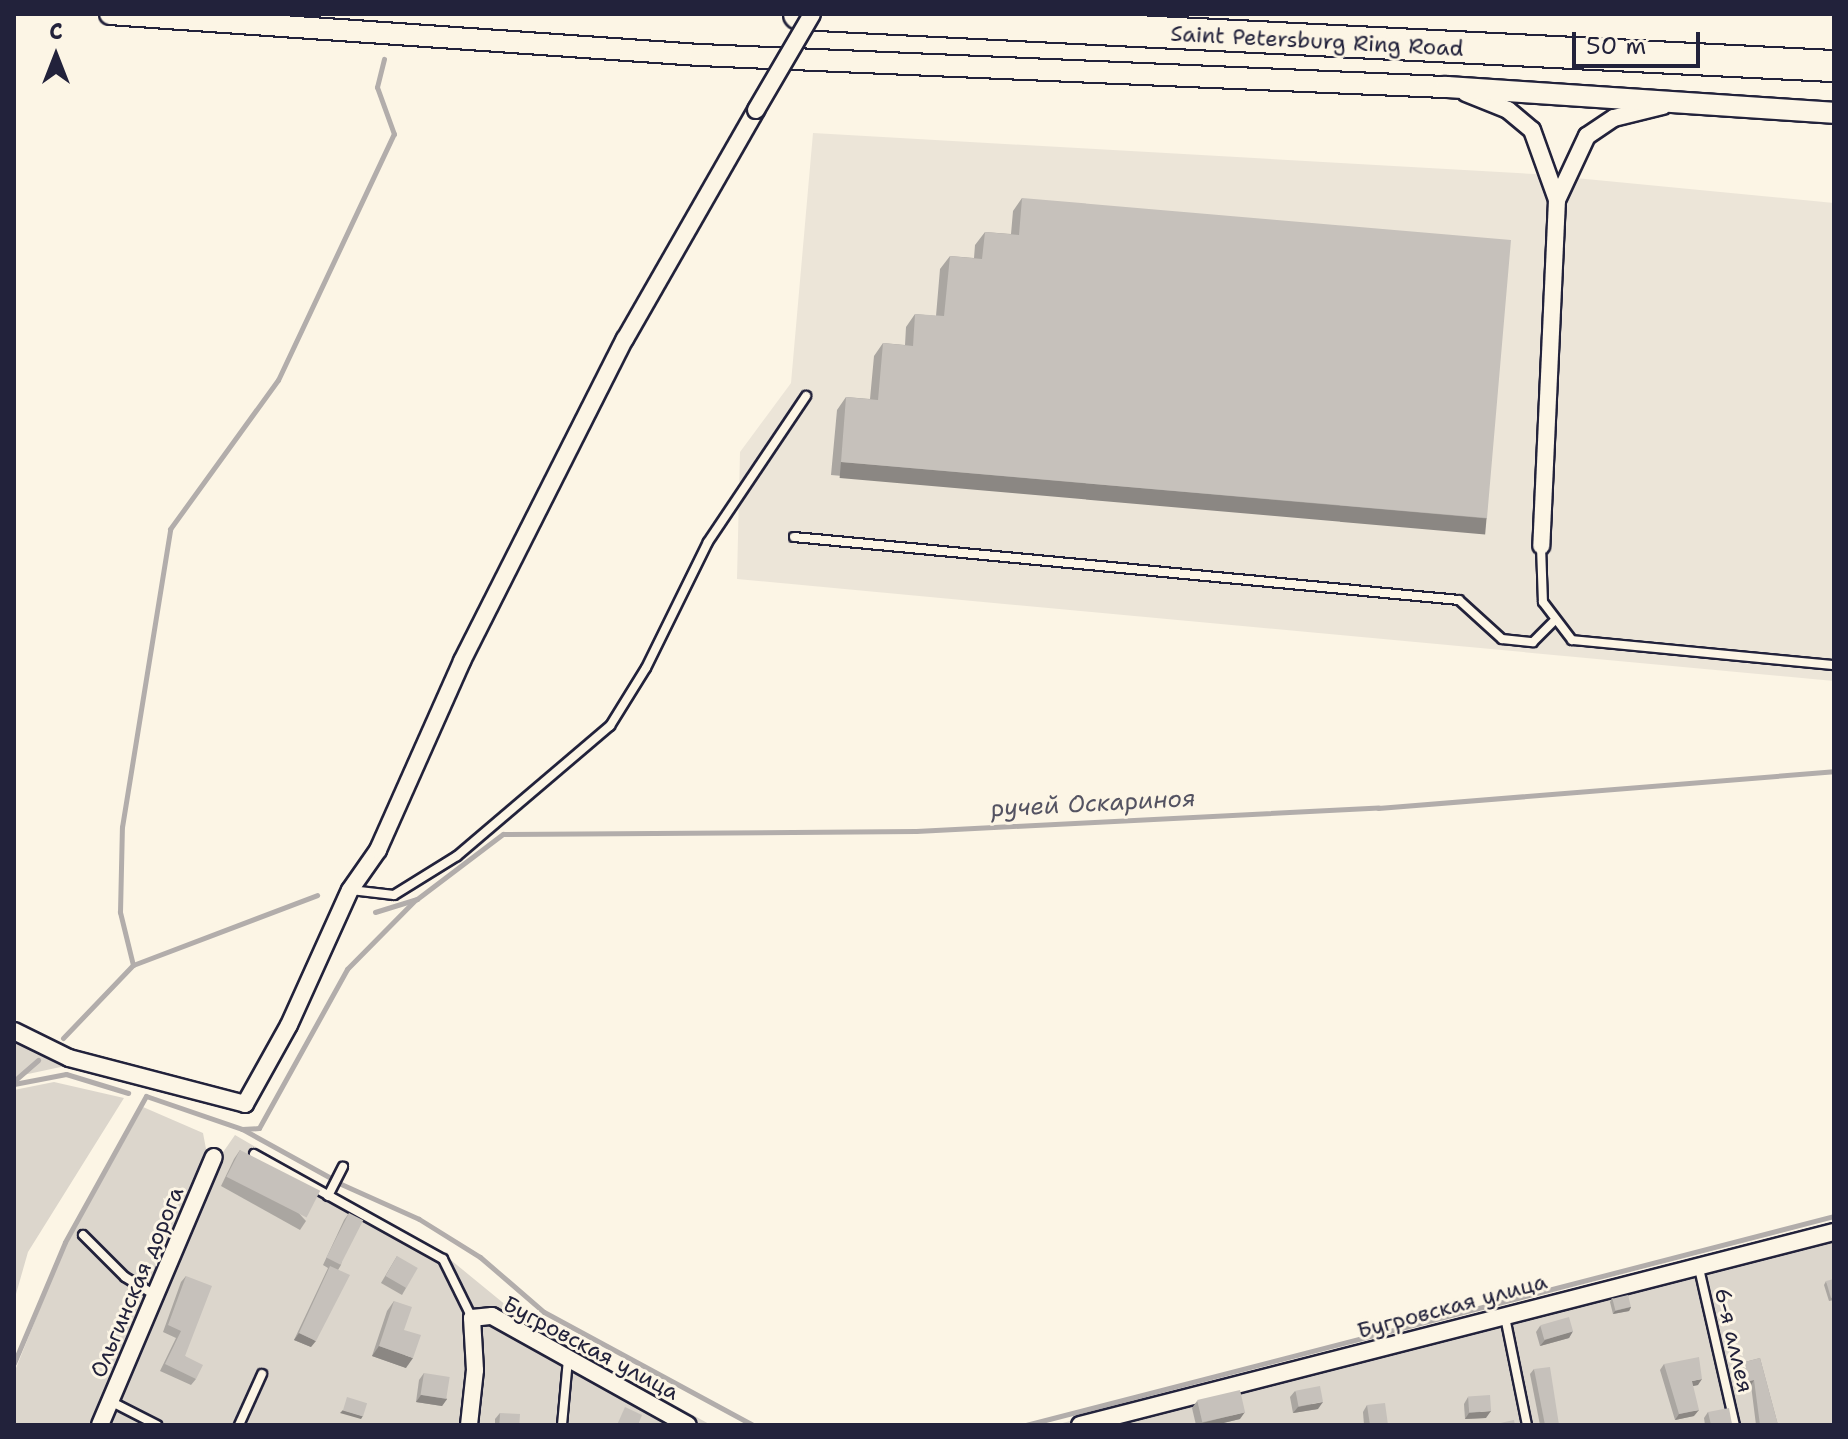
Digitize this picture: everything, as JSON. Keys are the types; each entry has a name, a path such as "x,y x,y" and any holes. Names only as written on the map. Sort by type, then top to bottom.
{"highway":[{"name":"Saint Petersburg Ring Road","path":"799,14 1834,66"}],"street":[{"path":"110,14 700,55 1446,87 1834,113"},
{"path":"14,1031 69,1058 245,1104 289,1025 350,890 378,850 462,661 625,339 812,14"},
{"path":"1446,87 1508,110 1532,130 1557,200 1541,546"},
{"path":"1557,200 1587,136 1614,118 1682,102"},
{"name":"Ольгинская дорога","path":"100,1425 214,1157"},
{"name":"Бугровская улица","path":"1080,1425 1698,1263 1834,1232"},
{"name":"Бугровская улица","path":"472,1318 492,1316 688,1425"},
{"path":"469,1425 475,1370 472,1318"}],"lane":[{"path":"350,890 394,895 457,856 610,726 646,668 708,542 806,396"},
{"path":"794,537 1459,600 1502,639 1533,642 1554,621"},
{"path":"1541,546 1539,589 1554,621 1572,640 1834,665"},
{"path":"254,1154 443,1259 472,1318"},
{"path":"328,1196 343,1167"},
{"path":"83,1235 125,1277 155,1295"},
{"name":"6-я аллея","path":"1698,1263 1735,1425"},
{"path":"1505,1316 1527,1425"},
{"path":"562,1425 568,1358"},
{"path":"239,1425 262,1374"},
{"path":"110,1401 157,1425"}],"shaded area":[{"path":"813,133 1534,174 1834,203 1834,681 737,579 740,452 791,383"},
{"path":"14,1040 70,1065 14,1077"},
{"path":"54,1082 124,1098 28,1252 14,1301 14,1090"},
{"path":"143,1107 203,1133 207,1154 219,1158 235,1135 452,1261 534,1328 711,1425 14,1425 14,1373 64,1249"},
{"path":"1834,1222 1834,1425 1055,1425"}],"building":[{"path":"1022,198 1511,240 1487,518 841,462 846,397 878,400 883,343 913,346 915,314 944,316 950,256 982,259 985,232 1019,235"},
{"path":"240,1150 320,1191 307,1218 226,1177"},
{"path":"349,1213 363,1220 341,1265 326,1258"},
{"path":"397,1256 418,1268 406,1288 386,1276"},
{"path":"330,1266 350,1275 316,1341 299,1333"},
{"path":"186,1276 212,1286 185,1356 203,1365 196,1379 165,1364 181,1331 168,1325"},
{"path":"1834,1279 1834,1297 1831,1298 1826,1281"},
{"path":"1628,1295 1631,1307 1615,1311 1612,1299"},
{"path":"394,1301 412,1307 404,1330 421,1335 413,1358 379,1346"},
{"path":"1569,1317 1573,1331 1544,1340 1540,1325"},
{"path":"1699,1357 1702,1379 1692,1381 1699,1410 1679,1414 1664,1364"},
{"path":"1760,1358 1778,1425 1760,1425 1754,1380 1746,1382 1741,1363"},
{"path":"1550,1367 1559,1425 1545,1425 1534,1369"},
{"path":"424,1373 450,1377 446,1399 421,1395"},
{"path":"1320,1386 1323,1402 1299,1406 1295,1391"},
{"path":"1240,1390 1245,1412 1202,1422 1197,1400"},
{"path":"1490,1395 1491,1411 1469,1412 1468,1397"},
{"path":"347,1397 367,1403 363,1417 343,1410"},
{"path":"1385,1403 1388,1425 1370,1425 1367,1405"},
{"path":"625,1407 642,1415 638,1425 617,1425"},
{"path":"1729,1408 1732,1424 1711,1425 1708,1412"},
{"path":"500,1413 520,1414 519,1425 499,1425"},
{"path":"1514,1420 1515,1425 1496,1425 1496,1424"}],"waterway":[{"path":"133,965 120,912 122,827 170,529 278,380 394,134 377,87 384,59"},
{"name":"ручей Оскариноя","path":"375,912 417,899 503,834 916,831 1378,808 1834,771"},
{"name":"ручей Оскариноя","path":"63,1038 133,965 317,895"},
{"path":"329,1177 242,1129 259,1128 347,969 415,900"},
{"name":"ручей Оскариноя","path":"14,1081 38,1060"},
{"name":"ручей Оскариноя","path":"14,1084 66,1074 128,1093"},
{"path":"14,1363 65,1242 146,1096 242,1129"},
{"path":"341,1184 419,1219 480,1257 544,1312 753,1425"},
{"path":"1026,1425 1834,1216"}]}
